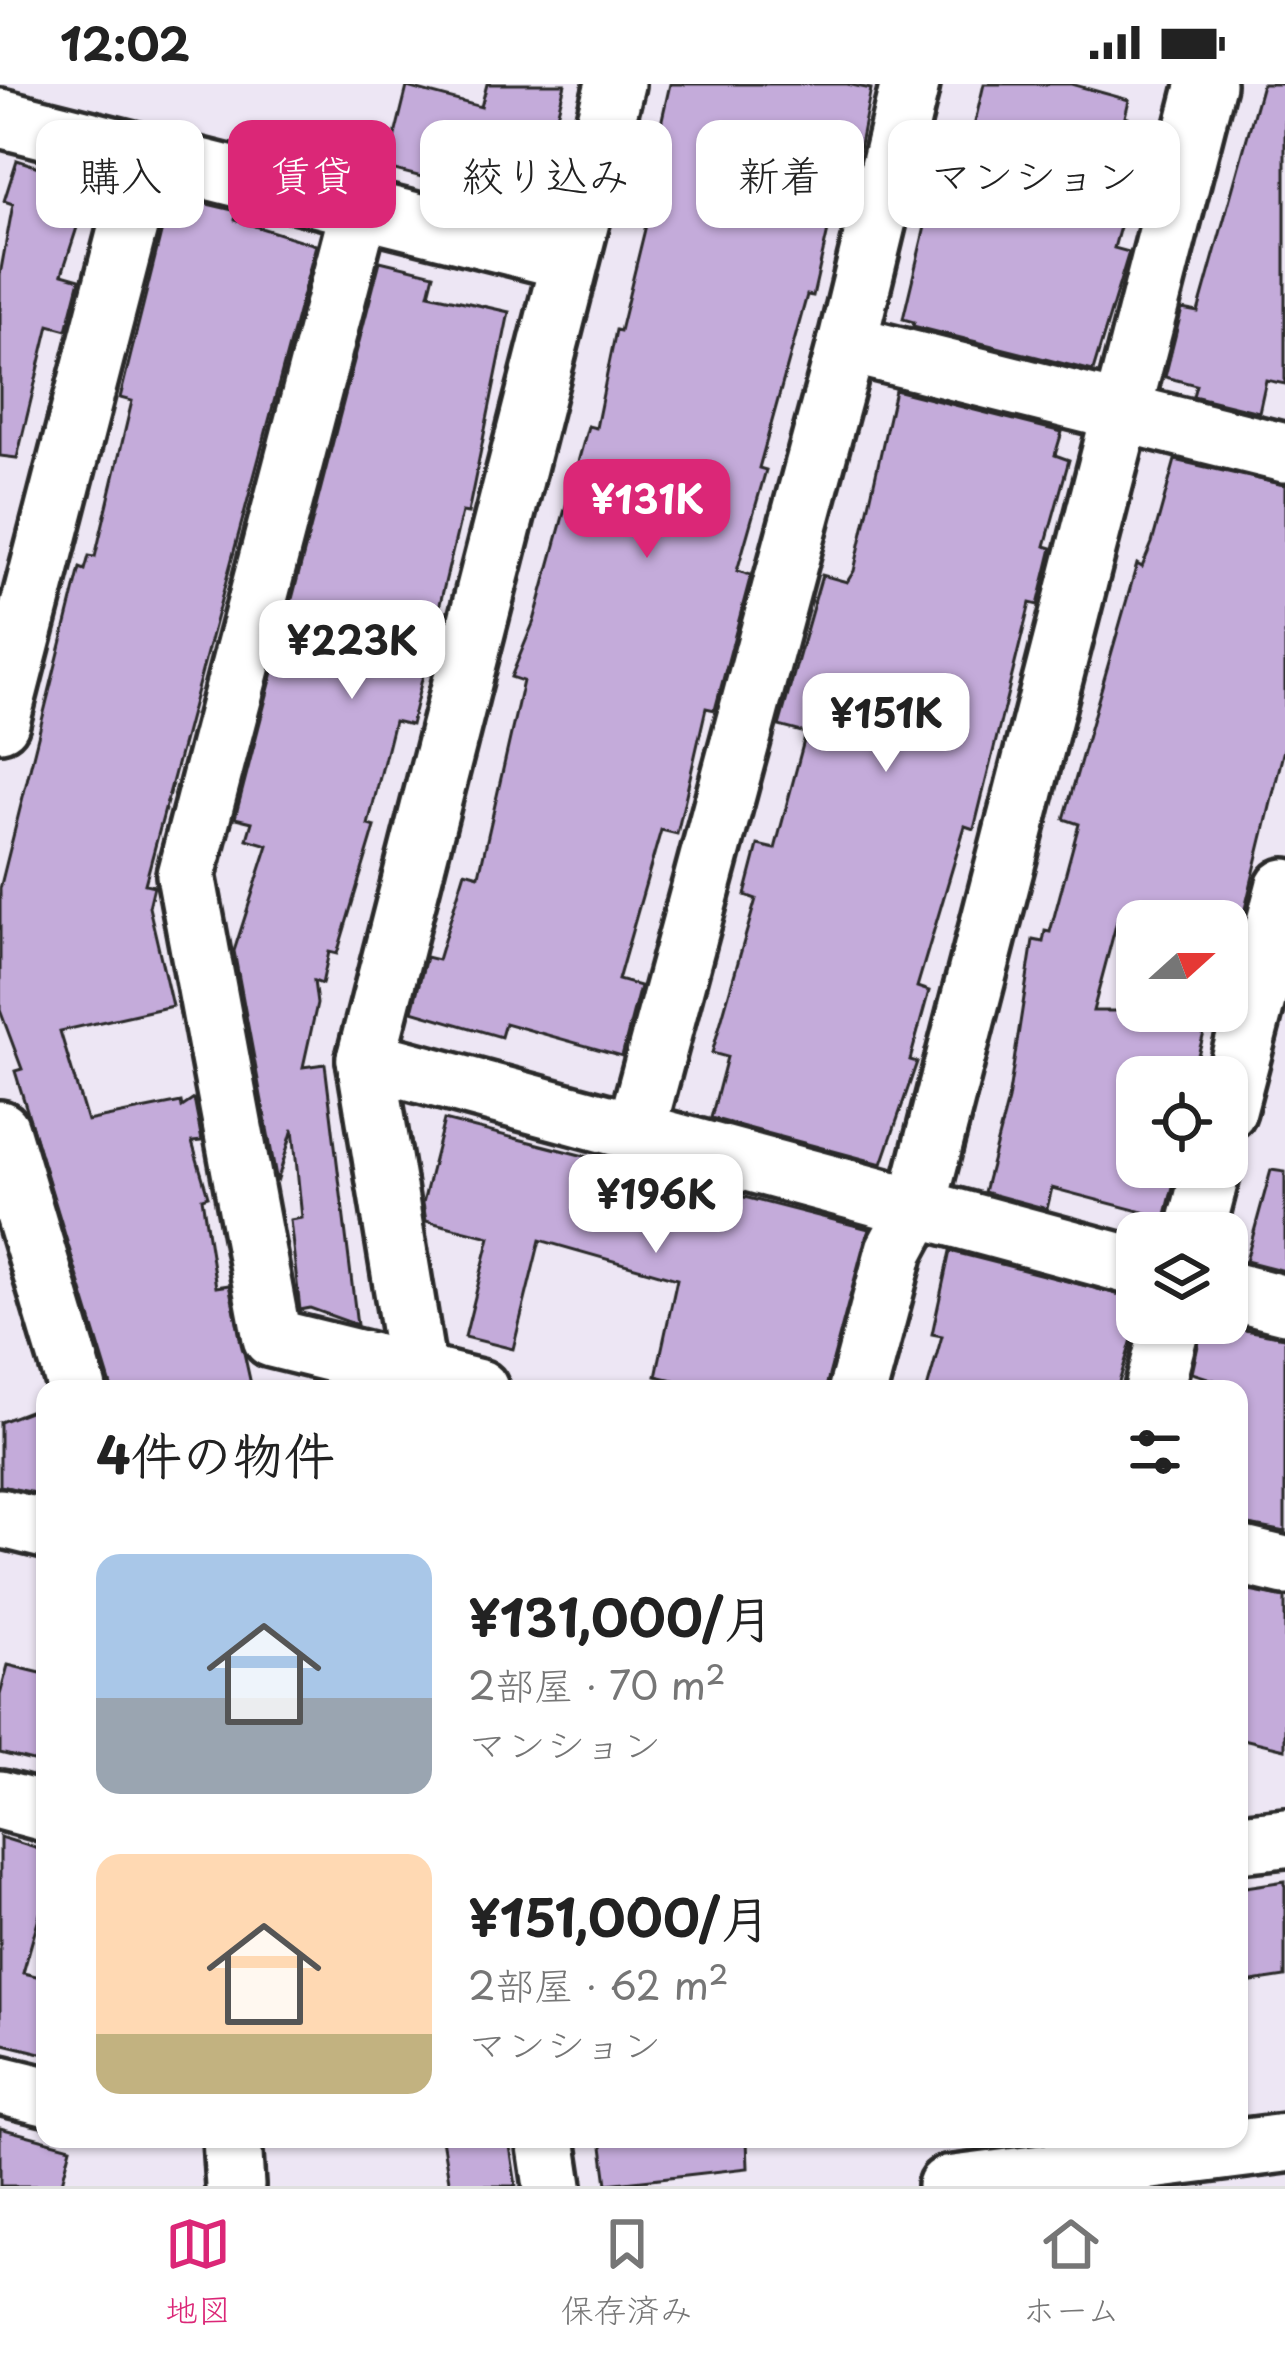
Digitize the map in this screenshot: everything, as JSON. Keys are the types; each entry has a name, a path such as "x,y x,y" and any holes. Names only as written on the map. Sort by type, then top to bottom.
{"street":[{"path":"418,1380 366,1059 615,84"},
{"path":"636,1130 848,344 910,84"},
{"path":"860,1380 895,1250 916,1210 1206,84"},
{"path":"0,118 36,128"},
{"path":"396,220 567,260"},
{"path":"0,722 128,228"},
{"path":"355,228 186,875 272,1338 415,1380"},
{"path":"848,344 1120,408 1285,453"},
{"path":"1241,1056 1285,889"},
{"path":"366,1059 1116,1262"},
{"path":"0,1130 17,1241 73,1380"},
{"path":"1248,1295 1285,1305"},
{"path":"1156,1380 1166,1344"},
{"path":"0,1518 36,1527"},
{"path":"1248,1557 1285,1566"},
{"path":"0,1800 36,1810"},
{"path":"1248,1842 1285,1838"},
{"path":"0,2084 36,2094"},
{"path":"1248,2148 1285,2143"},
{"path":"547,2148 553,2186"},
{"path":"947,2186 1246,2148"}],"building":[{"path":"487,84 565,84 556,120 420,120 420,177 396,170 396,132 407,87 481,107"},
{"path":"670,84 847,84 871,89 864,124 864,120 696,120 696,228 829,228 813,296 807,295 759,468 766,470 737,571 751,575 715,710 706,708 677,834 661,830 618,980 640,986 622,1056 505,1023 501,1037 412,1011 426,957 438,960 465,871 479,875 523,681 511,677 534,621 588,426 596,428 616,330 620,331 645,228 672,228 672,120 662,120"},
{"path":"984,84 1071,84 1129,100 1125,117 1135,120 976,120"},
{"path":"1262,84 1285,84 1285,384 1266,380 1259,412 1193,396 1196,385 1165,377 1182,309 1198,312"},
{"path":"17,160 36,166 36,228 77,228 62,274 80,279 67,330 49,325 17,458 0,456 0,275 13,204 4,201"},
{"path":"204,203 228,209 228,228 261,228 316,245 145,884 154,886 149,907 172,1006 60,1031 87,1121 181,1102 182,1107 194,1099 202,1141 192,1142 208,1196 202,1198 216,1287 229,1285 250,1380 109,1380 15,1071 22,1069 0,1010 0,889 80,568 85,570 89,556 95,557 132,401 120,398 162,228 204,228"},
{"path":"925,228 1120,228 1114,248 1129,252 1093,371 913,326 914,322 903,319"},
{"path":"380,261 434,274 429,294 509,312 468,513 462,512 411,725 394,721 368,825 375,827 337,954 329,952 322,984 314,981 317,1004 303,1067 325,1064 357,1325 310,1308 300,1310 290,1220 302,1218 293,1129 277,1182 234,951 268,845 247,839 252,822 235,818"},
{"path":"895,390 1062,432 1055,455 1069,460 1045,546 1052,548 1038,605 1030,603 974,829 965,826 917,987 929,991 910,1060 917,1062 882,1164 711,1118 727,1057 712,1053 756,899 745,895 758,845 775,849 806,733 779,726 822,575 847,582 854,571"},
{"path":"1175,460 1285,485 1285,745 1247,900 1116,900 1116,925 1093,1011 1116,1011 1116,1032 1204,1032 1198,1056 1116,1056 1116,1188 1173,1188 1167,1212 1142,1212 1052,1188 1047,1209 984,1192 1008,1100 1033,940 1043,942 1045,931 1050,932 1079,824 1064,819 1137,564 1142,567"},
{"path":"444,1120 869,1229 828,1380 673,1380 656,1376 677,1279 540,1240 513,1349 465,1337 490,1237 426,1221 423,1203"},
{"path":"1271,1170 1285,1172 1285,1271 1248,1262"},
{"path":"950,1251 1116,1294 1116,1344 1131,1344 1120,1380 930,1380 942,1336 932,1334"},
{"path":"1248,1331 1285,1337 1285,1532 1248,1525 1248,1380 1214,1380 1192,1373 1198,1344 1248,1344"},
{"path":"36,1408 36,1493 0,1486 0,1422"},
{"path":"1248,1591 1285,1598 1285,1749 1248,1740"},
{"path":"8,1665 36,1672 36,1762 0,1753 0,1695"},
{"path":"0,1837 36,1848 36,1928 23,1973 36,1976 36,2052 0,2043"},
{"path":"1285,1881 1285,1977 1248,1983 1248,1887"},
{"path":"0,2128 36,2138 36,2148 71,2148 61,2186 0,2186"},
{"path":"444,2148 510,2148 516,2186 450,2186"},
{"path":"602,2148 747,2148 748,2168 607,2184"}]}
